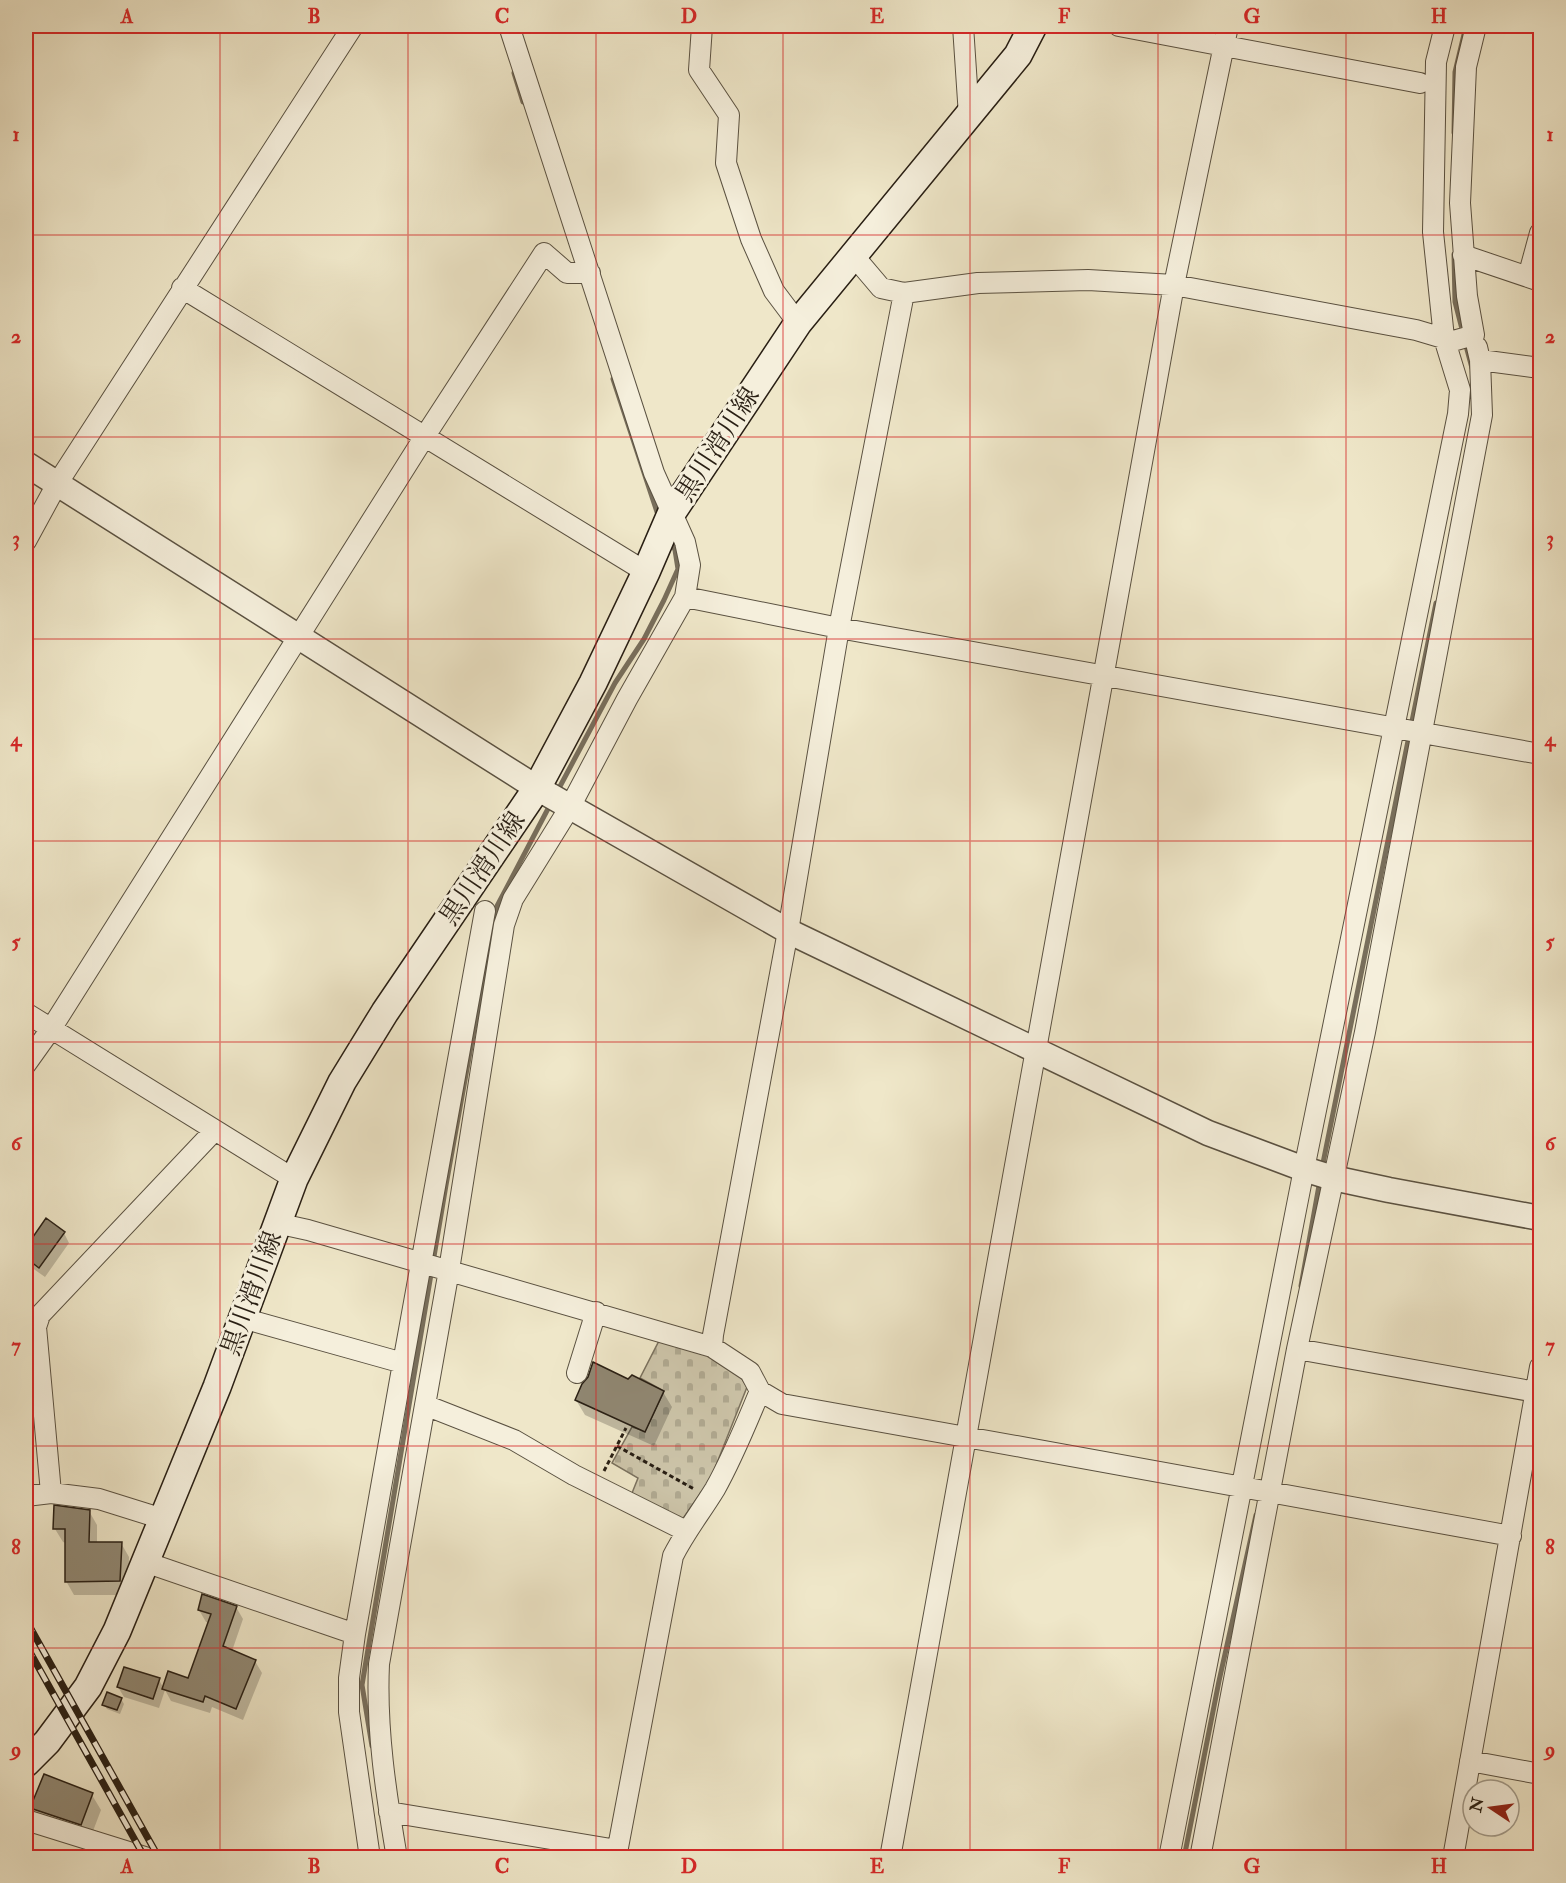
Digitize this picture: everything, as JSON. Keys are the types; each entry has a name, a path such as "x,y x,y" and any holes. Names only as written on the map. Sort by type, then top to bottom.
{"main road":[{"name":"黒川滑川線","path":"26,1763 47,1742 88,1687 117,1631 186,1467 294,1179 342,1082 384,1012 537,788 646,572 671,514 798,323 1018,55 1033,26"}],"street":[{"path":"26,541 57,484 353,26"},
{"path":"397,1857 389,1812 377,1704 379,1664 449,1270 504,925 513,899 570,807 627,699 685,597 690,565 685,542 654,473 509,26"},
{"path":"702,26 699,70 729,115 726,163 751,239 774,291 798,323"},
{"path":"963,26 969,116"},
{"path":"1119,26 1226,35 1420,83"},
{"path":"1445,26 1436,62 1433,232 1460,338 1480,360 1540,368"},
{"path":"1169,1857 1243,1488 1316,1173 1394,728 1458,414 1460,338 1467,296 1460,203 1466,67 1476,26"},
{"path":"890,1857 1174,285 1226,35"},
{"path":"1463,255 1534,279 1540,233"},
{"path":"26,1064 51,1029 425,436 544,253 567,273 590,273"},
{"path":"853,255 880,288 904,292 978,283 1088,280 1174,285 1460,338"},
{"path":"182,288 646,572"},
{"path":"712,1347 712,1335 755,1098 788,931 839,628 904,292"},
{"path":"1200,1857 1297,1349 1316,1173 1365,1032 1423,733 1482,415 1480,360"},
{"path":"26,464 537,788 788,931 1208,1133 1316,1173 1540,1218"},
{"path":"685,597 839,628 1540,754"},
{"path":"369,1857 349,1712 349,1678 420,1262 484,911"},
{"path":"26,1013 294,1179"},
{"path":"51,1492 36,1327 40,1314 214,1130"},
{"path":"276,1223 449,1270 712,1347 750,1372 760,1391 782,1404 1511,1536"},
{"path":"578,1373 596,1312"},
{"path":"242,1318 403,1363"},
{"path":"1297,1349 1536,1392"},
{"path":"1453,1857 1540,1367"},
{"path":"389,1812 617,1854 673,1556 686,1531 716,1486 740,1440 760,1391"},
{"path":"425,1405 514,1440 597,1486 686,1531"},
{"path":"26,1496 51,1492 99,1499 163,1519"},
{"path":"145,1562 355,1634"},
{"path":"1470,1761 1540,1774"},
{"path":"26,1820 148,1857"}],"path":[{"path":"597,1486 626,1428"},
{"path":"617,1446 697,1490"}],"green space":[{"path":"661,1337 689,1345 737,1371 747,1387 711,1478 682,1520 630,1498 638,1478 612,1463 632,1427 645,1431 664,1391 640,1378"}],"building":[{"path":"46,1218 65,1232 39,1268 26,1258 26,1247"},
{"path":"593,1362 628,1379 632,1375 664,1391 645,1432 575,1400 588,1377"},
{"path":"54,1505 90,1510 89,1542 122,1542 120,1581 65,1582 65,1529 53,1529"},
{"path":"202,1594 237,1606 223,1646 256,1660 236,1709 205,1696 203,1702 162,1689 168,1671 188,1678 211,1614 198,1610"},
{"path":"124,1667 160,1678 153,1699 117,1687"},
{"path":"107,1692 122,1698 117,1710 102,1705"},
{"path":"44,1774 93,1793 81,1825 30,1808"}],"waterway":[{"path":"1454,133 1455,72 1466,26"},
{"path":"514,73 523,102"},
{"path":"1454,254 1455,302 1463,333"},
{"path":"1465,342 1472,368"},
{"path":"613,379 659,518"},
{"path":"557,792 615,683 644,639 678,569 675,550 669,540"},
{"path":"1411,726 1436,603"},
{"path":"1322,1168 1409,736"},
{"path":"372,1746 362,1685 446,1185 496,908 551,803"},
{"path":"1301,1286 1320,1180"},
{"path":"1184,1858 1219,1681 1256,1515"}],"railway":[{"path":"26,1620 159,1858"},
{"path":"26,1645 145,1858"}]}
